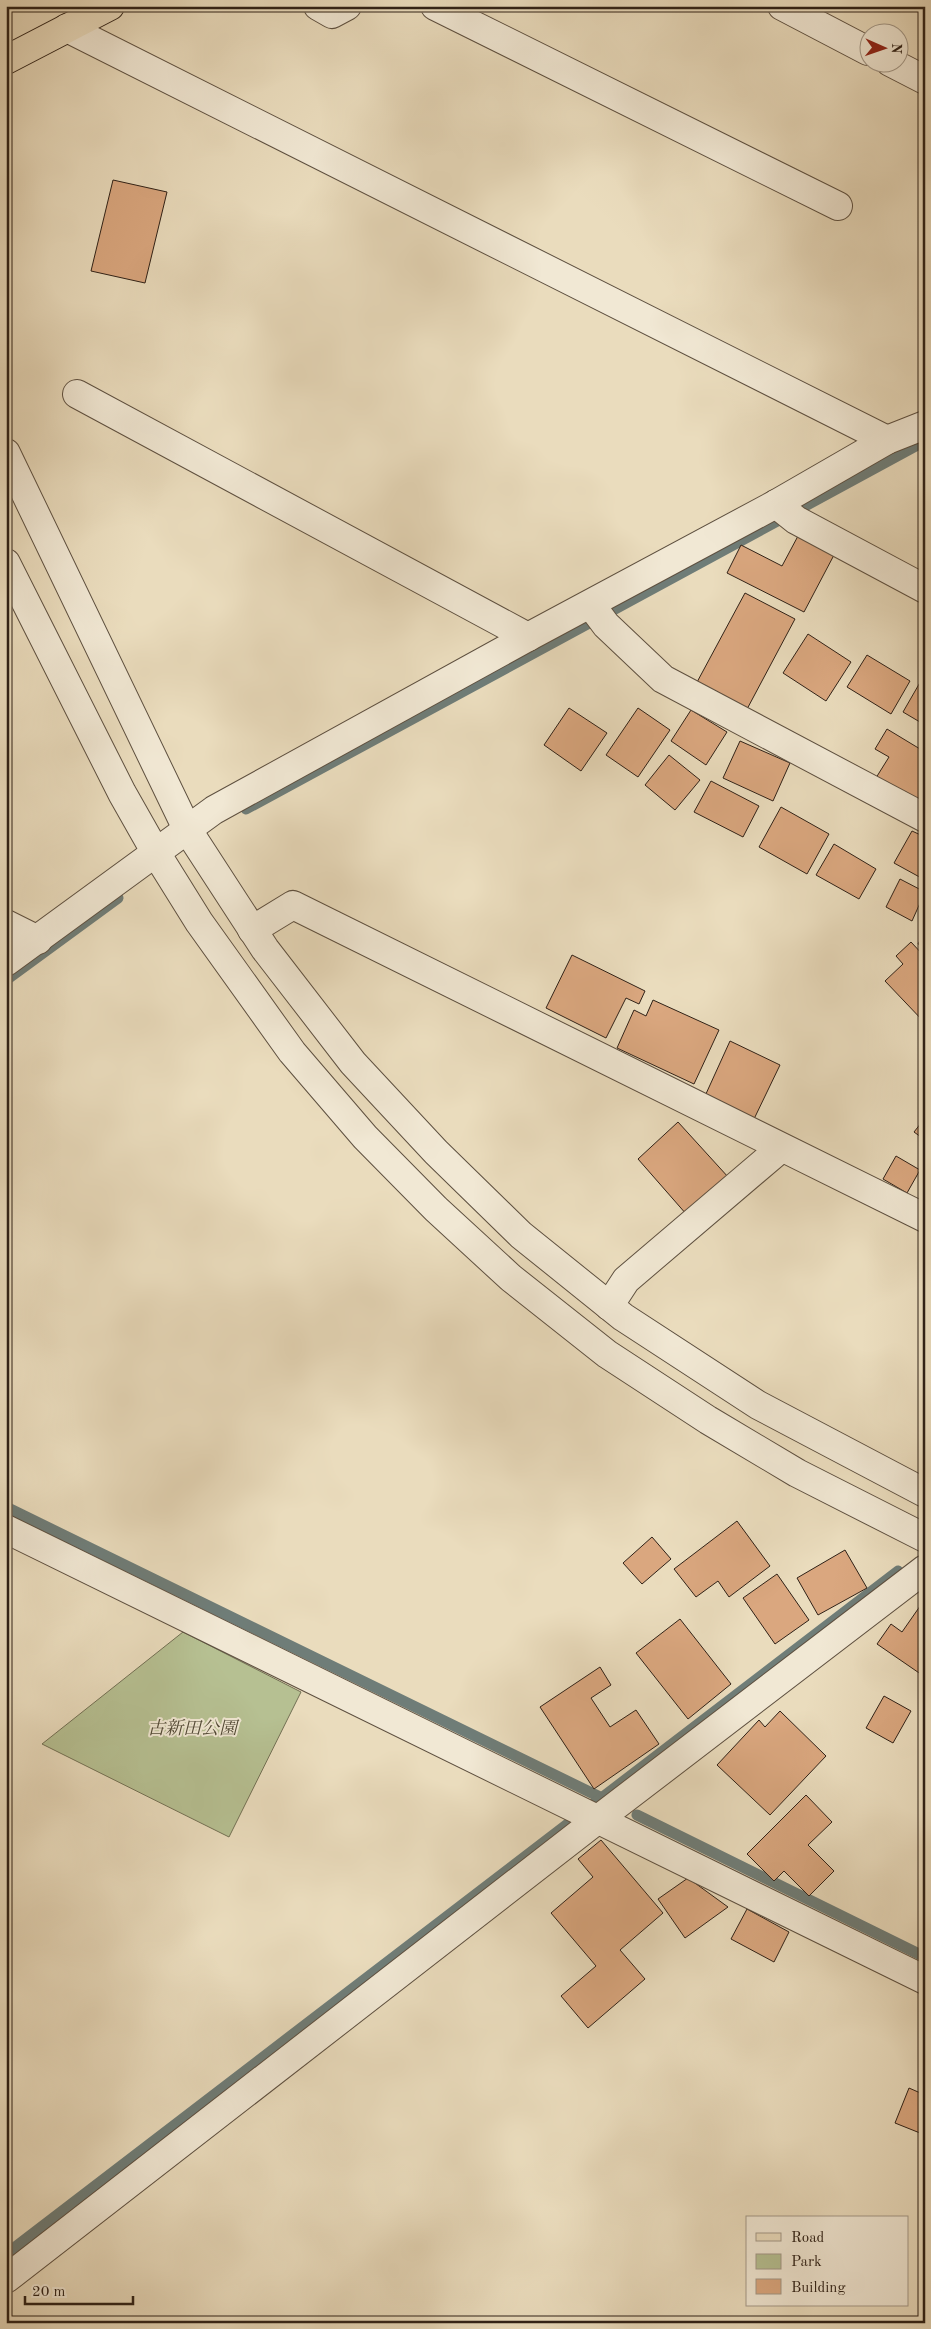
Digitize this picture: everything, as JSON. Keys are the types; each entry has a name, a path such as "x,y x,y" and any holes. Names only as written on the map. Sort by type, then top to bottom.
{"main road":[{"path":"6,60 110,6"}],"street":[{"path":"318,6 332,14 347,6"},
{"path":"435,6 838,206"},
{"path":"782,6 858,46"},
{"path":"67,28 887,440"},
{"path":"908,71 925,80"},
{"path":"77,394 528,637"},
{"path":"6,962 214,810 528,637 598,614 785,511 887,440 921,433"},
{"path":"6,453 187,829 252,930 353,1063 436,1152 521,1235 623,1317 758,1405 925,1493"},
{"path":"785,511 925,589"},
{"path":"6,563 122,793 156,853 199,922 292,1052 365,1137 436,1209 511,1278 608,1354 708,1420 797,1473 925,1538"},
{"path":"598,614 663,679 925,818"},
{"path":"252,930 293,905 925,1218"},
{"path":"6,924 38,940"},
{"path":"609,1306 626,1280 782,1148"},
{"path":"6,1529 925,1980"},
{"path":"6,2279 587,1815 925,1569"}],"green space":[{"name":"古新田公園","path":"183,1632 301,1692 229,1837 42,1744"}],"building":[{"path":"113,180 167,192 145,283 91,271"},
{"path":"798,536 834,555 804,612 727,573 741,545 782,566"},
{"path":"745,593 795,619 746,711 696,684"},
{"path":"808,634 851,662 826,701 783,673"},
{"path":"867,655 910,681 891,714 847,687"},
{"path":"922,679 925,680 925,725 903,712"},
{"path":"569,708 607,733 581,771 544,745"},
{"path":"638,708 670,730 638,777 606,755"},
{"path":"691,710 727,732 706,765 671,741"},
{"path":"887,729 925,752 925,789 914,806 874,781 889,757 875,749"},
{"path":"740,741 790,763 773,801 723,778"},
{"path":"669,755 700,780 675,810 645,785"},
{"path":"711,781 759,806 743,837 694,812"},
{"path":"781,807 829,834 807,874 759,847"},
{"path":"912,831 925,837 925,880 894,863"},
{"path":"834,844 876,869 859,899 816,875"},
{"path":"900,879 925,892 912,921 886,907"},
{"path":"925,931 925,947 918,944"},
{"path":"911,942 925,957 925,1023 885,981 903,964 896,956"},
{"path":"572,955 645,991 639,1004 626,998 606,1038 546,1008"},
{"path":"653,1000 719,1030 694,1084 617,1048 634,1010 646,1016"},
{"path":"730,1041 780,1065 754,1119 705,1096"},
{"path":"925,1118 925,1140 914,1132"},
{"path":"678,1122 729,1178 687,1215 638,1159"},
{"path":"896,1156 920,1170 907,1193 883,1179"},
{"path":"737,1521 770,1566 729,1597 718,1581 696,1597 674,1569"},
{"path":"652,1537 671,1559 642,1584 623,1563"},
{"path":"845,1550 867,1588 818,1615 797,1578"},
{"path":"777,1574 809,1620 775,1644 743,1598"},
{"path":"925,1599 925,1677 877,1644 891,1624 902,1632"},
{"path":"680,1619 731,1684 688,1719 636,1653"},
{"path":"600,1667 611,1685 591,1698 610,1727 636,1710 659,1744 594,1789 540,1707"},
{"path":"884,1696 911,1711 893,1743 866,1728"},
{"path":"780,1711 826,1756 770,1815 717,1765 759,1720 765,1727"},
{"path":"806,1795 832,1822 808,1845 834,1871 809,1896 784,1871 774,1881 747,1854"},
{"path":"601,1840 663,1913 620,1950 645,1979 588,2028 561,1996 596,1966 551,1913 593,1877 578,1859"},
{"path":"688,1878 728,1907 685,1938 658,1899"},
{"path":"747,1909 789,1932 774,1962 731,1939"},
{"path":"909,2088 925,2095 925,2135 895,2123"}],"waterway":[{"path":"246,809 925,441"},
{"path":"6,980 118,898"},
{"path":"6,1507 606,1800"},
{"path":"6,2254 898,1571"},
{"path":"637,1815 925,1957"}]}
